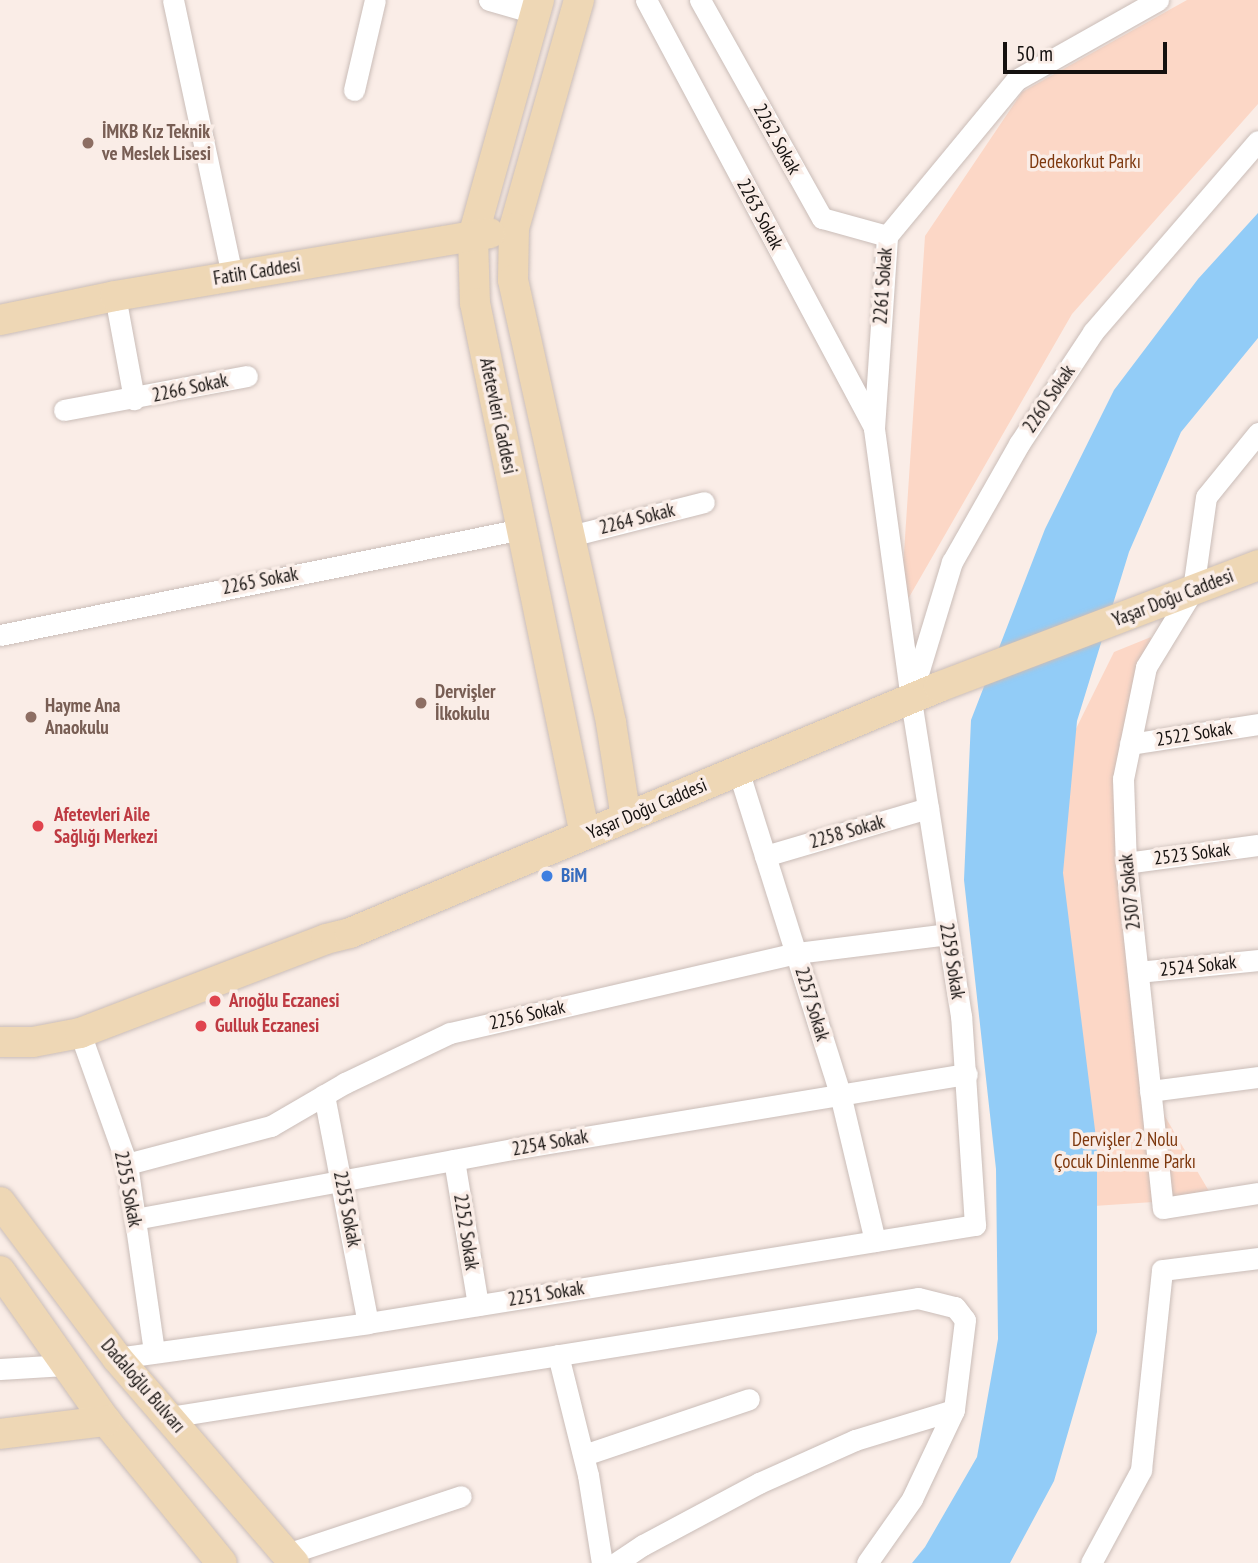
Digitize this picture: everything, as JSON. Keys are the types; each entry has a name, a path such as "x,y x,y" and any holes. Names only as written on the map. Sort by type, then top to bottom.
{"main road":[{"path":"579,0 514,228 513,280 611,723 626,818"},
{"name":"Afetevleri Caddesi","path":"537,6 473,237 475,303 585,835"},
{"name":"Fatih Caddesi","path":"0,320 115,296 514,228"},
{"name":"Yaşar Doğu Caddesi","path":"7,1050 80,1033 326,939 350,933 911,699 1258,565"},
{"name":"Dadaloğlu Bulvarı","path":"0,1202 117,1358 290,1559"},
{"path":"0,1271 106,1421 222,1563"},
{"path":"0,1434 106,1421"}],"street":[{"path":"173,0 232,276"},
{"path":"354,90 375,0"},
{"path":"489,0 537,6"},
{"name":"2263 Sokak","path":"646,0 874,428"},
{"name":"2262 Sokak","path":"700,0 822,218 887,236"},
{"name":"2261 Sokak","path":"911,699 874,428 887,236 1016,80 1158,0"},
{"name":"2260 Sokak","path":"911,699 952,562 1019,444 1093,332 1258,141"},
{"name":"2266 Sokak","path":"115,296 134,399"},
{"name":"2266 Sokak","path":"64,410 247,376"},
{"path":"1193,590 1206,497 1258,433"},
{"name":"2264 Sokak","path":"570,536 704,502"},
{"name":"2265 Sokak","path":"0,635 522,529"},
{"name":"2507 Sokak","path":"1193,590 1146,667 1123,779 1126,863 1150,1091 1163,1208 1258,1193"},
{"name":"2259 Sokak","path":"911,699 967,1074 975,1225"},
{"name":"2522 Sokak","path":"1130,744 1258,724"},
{"name":"2257 Sokak","path":"738,771 840,1094 874,1241"},
{"name":"2258 Sokak","path":"765,856 928,808"},
{"name":"2523 Sokak","path":"1126,863 1258,845"},
{"name":"2256 Sokak","path":"127,1164 271,1126 324,1095 450,1033 796,953 948,934"},
{"name":"2524 Sokak","path":"1138,972 1258,960"},
{"name":"2255 Sokak","path":"80,1033 127,1164 154,1351"},
{"name":"2254 Sokak","path":"135,1219 454,1160 967,1074"},
{"path":"1150,1091 1258,1077"},
{"name":"2253 Sokak","path":"324,1095 368,1322"},
{"name":"2252 Sokak","path":"454,1160 478,1305"},
{"name":"2251 Sokak","path":"117,1358 478,1305 975,1225"},
{"path":"1091,1563 1141,1470 1162,1270 1258,1258"},
{"path":"169,1417 918,1298 955,1307 965,1320 954,1410 912,1499 867,1563"},
{"path":"558,1354 584,1455 602,1563"},
{"path":"0,1369 65,1365"},
{"path":"584,1455 749,1399"},
{"path":"616,1563 643,1545 759,1483 855,1440 954,1410"},
{"path":"290,1559 461,1496"}],"green space":[{"name":"Dedekorkut Parkı","path":"1187,0 1258,0 1258,104 1072,314 900,613 925,236 1022,92"},
{"name":"Dervişler 2 Nolu Çocuk Dinlenme Parkı","path":"1151,637 1125,766 1150,1091 1213,1198 1079,1207 1051,944 1060,761 1114,652"}],"water":[{"path":"1258,213 1258,338 1181,432 1129,552 1077,721 1063,873 1097,1146 1097,1332 1054,1481 1010,1563 912,1563 925,1547 977,1457 998,1339 996,1169 964,880 971,720 1045,529 1114,390 1198,279"}],"place":[{"name":"İMKB Kız Teknik ve Meslek Lisesi","path":"88,143"},
{"name":"Dervişler İlkokulu","path":"421,703"},
{"name":"Hayme Ana Anaokulu","path":"31,717"},
{"name":"Afetevleri Aile Sağlığı Merkezi","path":"38,826"},
{"name":"BiM","path":"547,876"},
{"name":"Arıoğlu Eczanesi","path":"215,1001"},
{"name":"Gulluk Eczanesi","path":"201,1026"}]}
